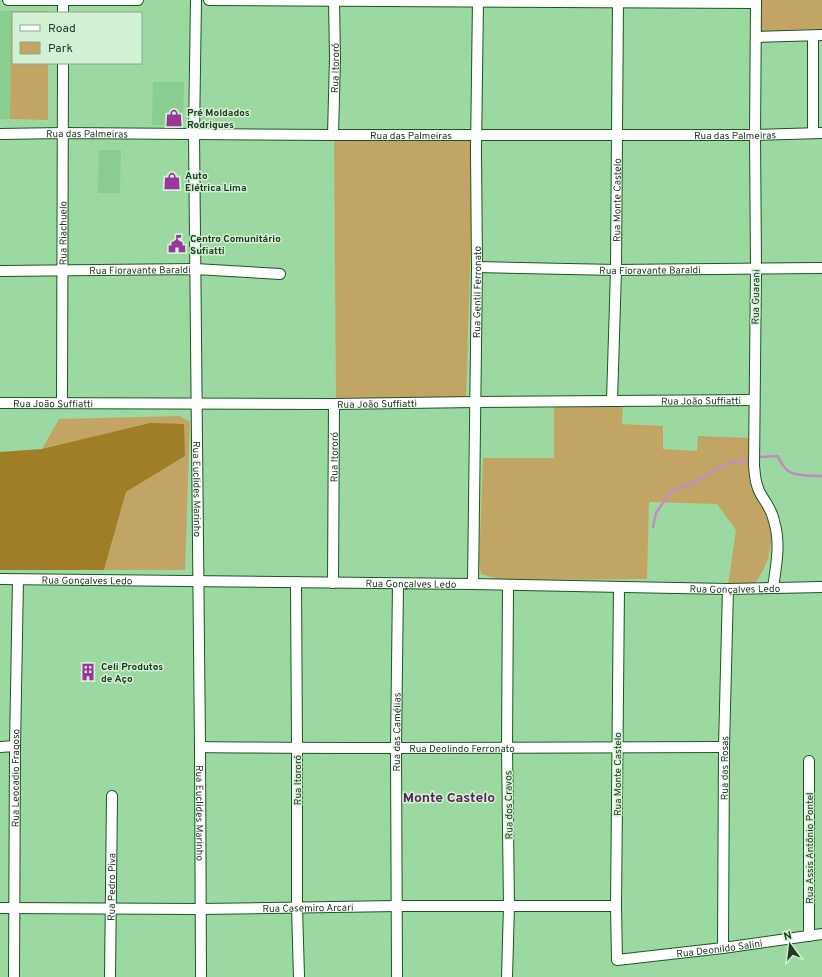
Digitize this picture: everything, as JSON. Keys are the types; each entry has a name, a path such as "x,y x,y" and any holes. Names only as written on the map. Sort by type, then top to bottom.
{"street":[{"path":"8,0 138,0"},
{"path":"63,0 63,12"},
{"name":"Rua Euclides Marinho","path":"196,0 194,134 199,582 200,977"},
{"path":"209,0 756,1"},
{"name":"Rua Itororó","path":"333,135 335,58 334,0"},
{"name":"Rua Gentil Ferronato","path":"473,584 477,267 478,0"},
{"name":"Rua Monte Castelo","path":"612,401 616,270 618,1"},
{"name":"Rua Guarani","path":"756,1 755,477 758,488 774,520 778,536 778,551 773,588"},
{"path":"756,37 818,36 818,133"},
{"name":"Rua Riachuelo","path":"62,403 63,64"},
{"name":"Rua das Palmeiras","path":"0,134 755,135 818,133"},
{"name":"Rua Fioravante Baraldi","path":"477,267 616,270 822,268"},
{"name":"Rua Fioravante Baraldi","path":"0,270 195,269 280,274"},
{"name":"Rua João Suffiatti","path":"0,404 334,404 754,400"},
{"name":"Rua Itororó","path":"333,583 334,404"},
{"name":"Rua Gonçalves Ledo","path":"0,579 473,584 728,589 822,587"},
{"name":"Rua Leocadio Fragoso","path":"14,977 15,746 18,580"},
{"name":"Rua Itororó","path":"296,582 297,907 299,977"},
{"name":"Rua das Camélias","path":"397,977 396,748 398,584"},
{"name":"Rua dos Cravos","path":"507,977 509,906 507,748 508,585"},
{"name":"Rua Monte Castelo","path":"617,960 618,587"},
{"name":"Rua das Rosas","path":"723,948 724,747 728,589"},
{"path":"0,746 15,746"},
{"name":"Rua Deolindo Ferronato","path":"200,747 724,747"},
{"name":"Rua Assis Antônio Pontel","path":"809,761 809,936"},
{"name":"Rua Pedro Piva","path":"110,977 112,796"},
{"name":"Rua Casemiro Arcari","path":"0,908 201,909 397,906 616,906"},
{"name":"Rua Deonildo Salini","path":"617,960 723,948 822,934"}],"shaded area":[{"path":"0,11 11,11 10,119 0,119"},
{"path":"153,82 184,82 183,126 152,125"},
{"path":"99,150 121,150 120,193 98,193"},
{"path":"150,423 184,424 185,456 126,492 104,570 0,570 0,452 42,449"}],"green space":[{"path":"760,0 822,0 822,31 760,32"},
{"path":"11,11 48,11 12,12 12,64 48,64 48,120 10,119"},
{"path":"474,137 466,399 336,401 334,139"},
{"path":"554,401 623,402 622,424 663,426 663,449 697,451 698,436 752,438 753,490 766,511 771,531 770,550 767,560 764,569 753,586 728,585 736,530 717,504 649,502 647,579 501,580 481,574 479,564 483,458 554,458"},
{"path":"180,416 190,422 185,570 104,570 126,492 185,456 42,449 59,419"}],"waterway":[{"path":"760,457 778,456 784,466 792,473 822,476"},
{"path":"653,527 656,513 671,491 693,483 731,462 747,460"}],"place":[{"name":"Pré Moldados Rodrigues","path":"174,118"},
{"name":"Auto Elétrica Lima","path":"172,181"},
{"name":"Centro Comunitário Sufiatti","path":"177,244"},
{"name":"Celi Produtos de Aço","path":"88,672"}],"district":[{"name":"Monte Castelo","path":"449,797"}]}
